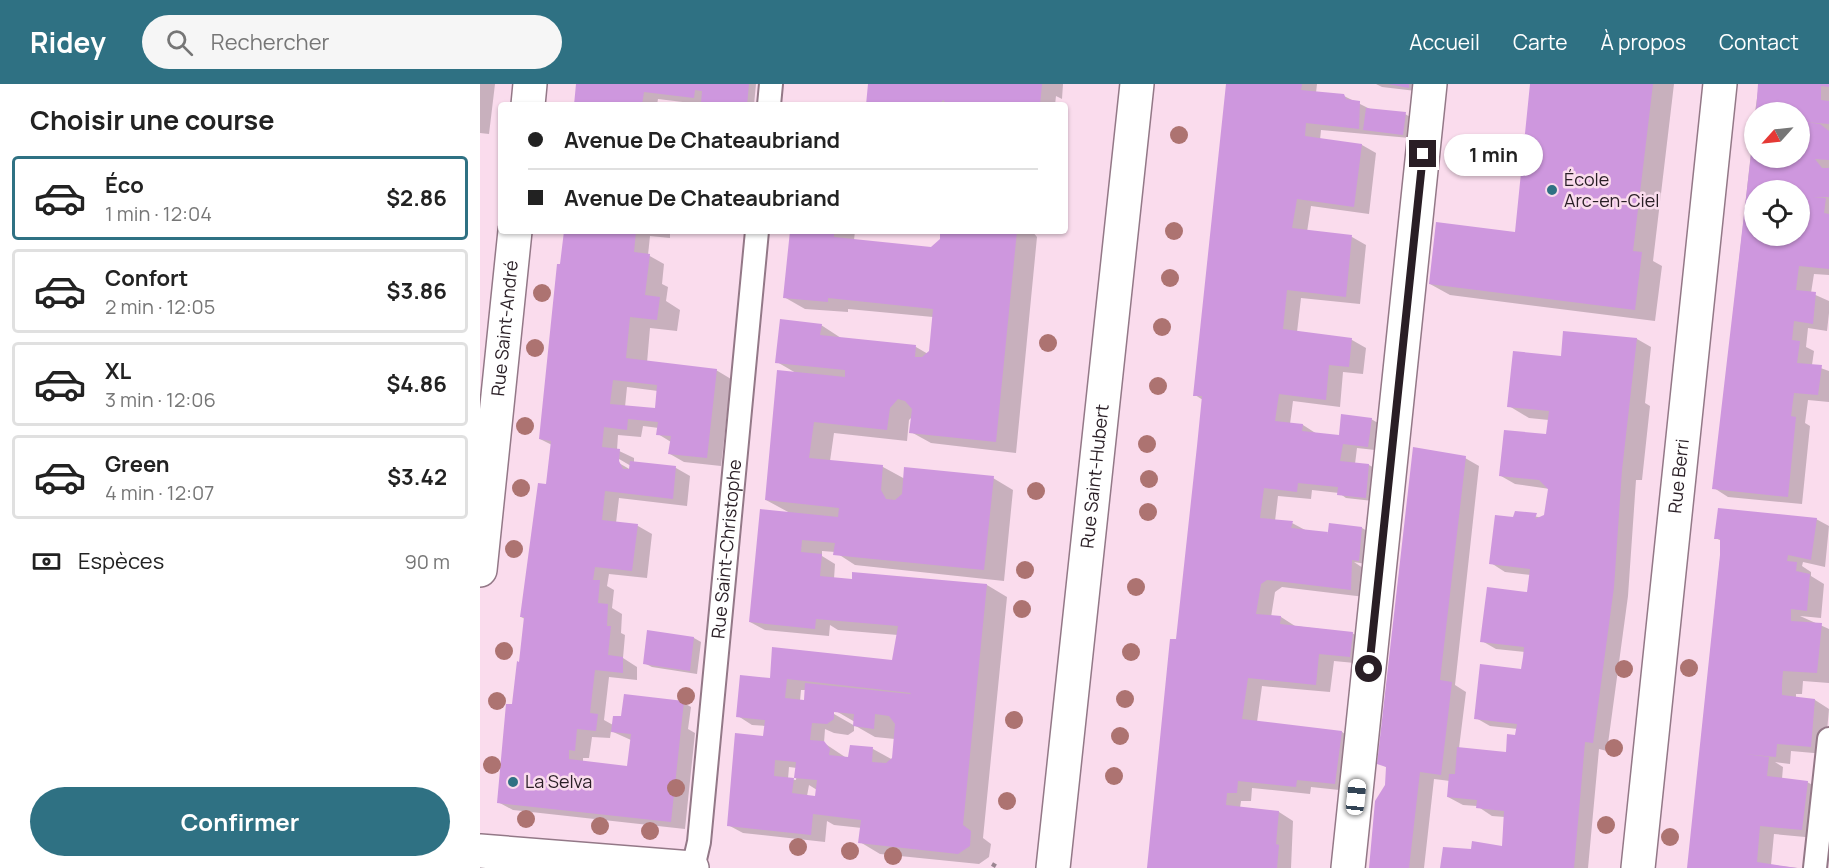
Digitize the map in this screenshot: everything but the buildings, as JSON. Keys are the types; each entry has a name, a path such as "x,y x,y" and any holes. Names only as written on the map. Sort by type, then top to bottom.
{"street":[{"path":"528,102 530,84"},
{"name":"Rue Saint-Hubert","path":"1053,868 1137,84"},
{"path":"1348,868 1430,84"},
{"name":"Rue Berri","path":"1638,868 1720,84"},
{"name":"Rue Saint-André","path":"480,570 515,234"},
{"path":"480,851 693,868"}],"lane":[{"path":"769,102 771,84"},
{"name":"Rue Saint-Christophe","path":"693,868 699,842 757,234"},
{"path":"1815,868 1829,739"}],"path":[{"path":"992,864 997,867"}],"place":[{"name":"École Arc-en-Ciel","path":"1552,190"},
{"name":"La Selva","path":"513,782"}],"route":[{"path":"1369,669 1423,154"}]}
